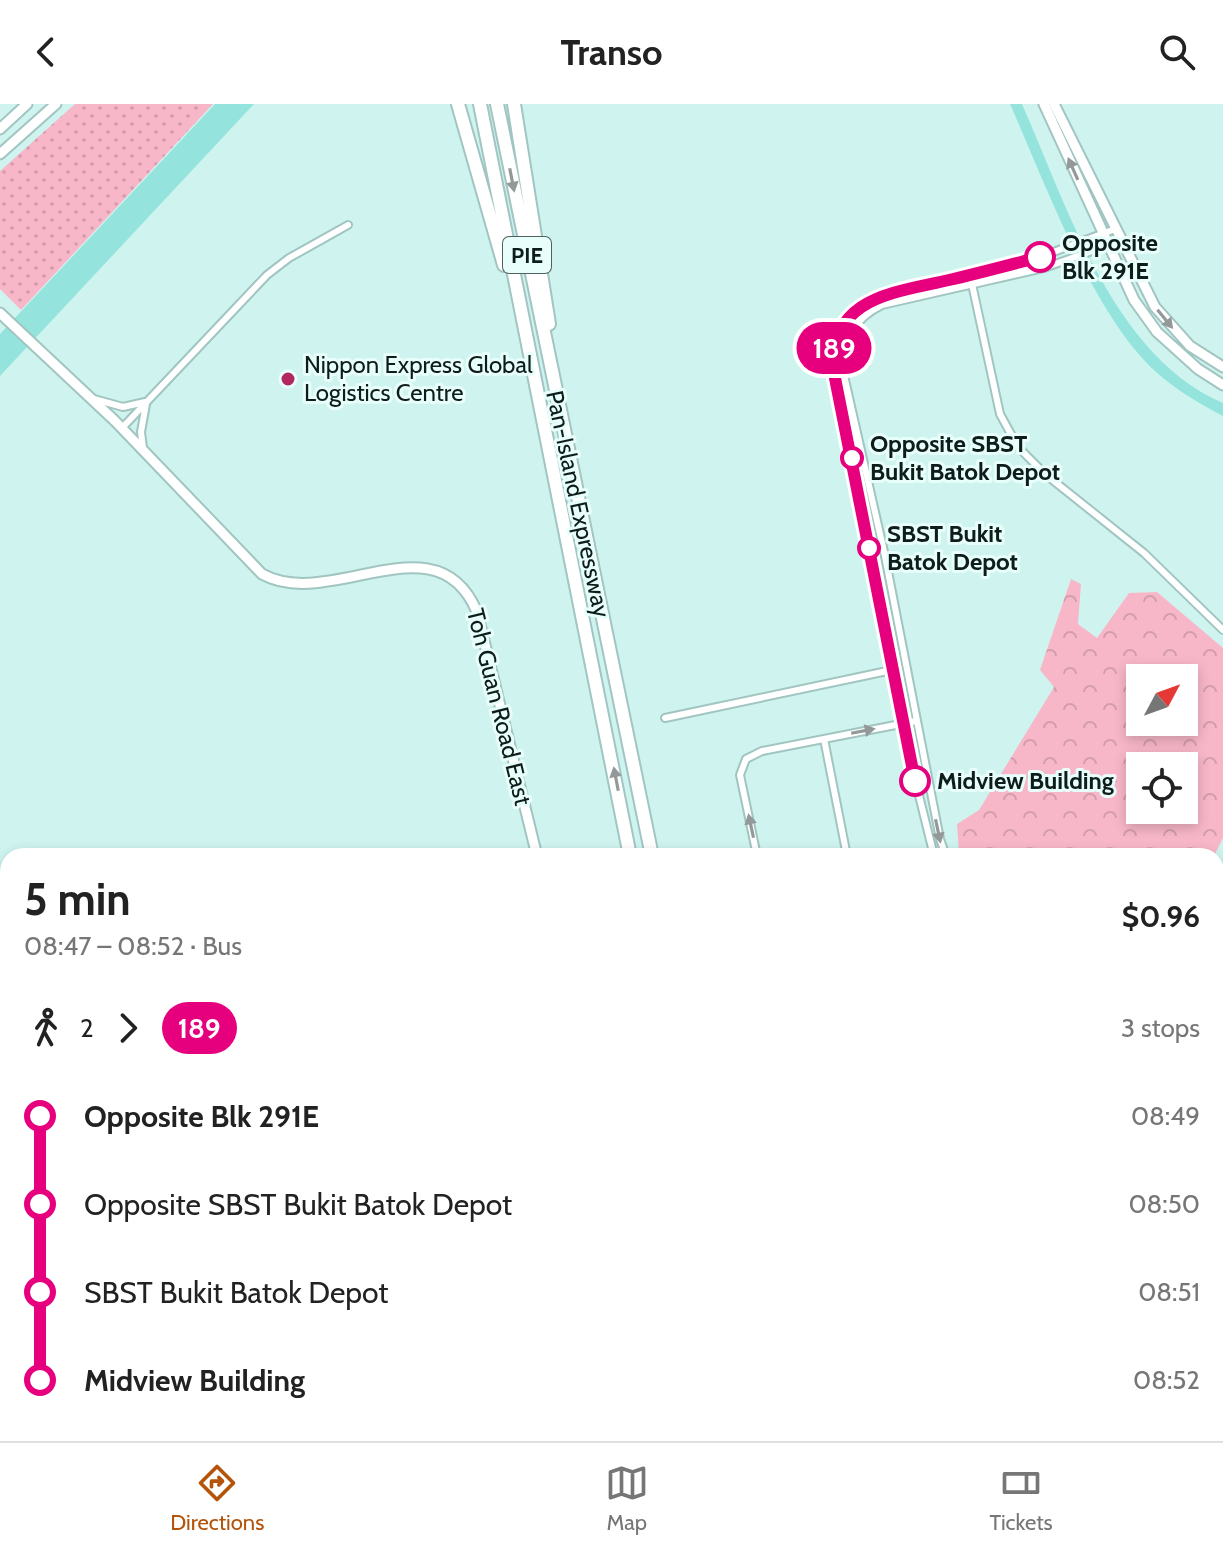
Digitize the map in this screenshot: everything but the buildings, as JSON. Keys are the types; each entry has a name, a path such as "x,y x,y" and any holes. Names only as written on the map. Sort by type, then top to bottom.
{"highway":[{"path":"458,104 506,277 516,293"},
{"name":"Pan-Island Expressway","path":"480,104 629,848"},
{"name":"Pan-Island Expressway","path":"497,104 650,848"},
{"path":"514,104 558,407"}],"street":[{"path":"0,129 27,104"},
{"path":"0,154 56,104"},
{"path":"1044,104 1107,246 1149,324 1198,369 1223,385"},
{"path":"1054,104 1155,307 1190,346 1223,367"},
{"path":"122,428 267,275 289,258 348,225"},
{"path":"932,848 903,724 834,373 834,351 839,333 855,311 876,297 1072,246 1115,229"},
{"path":"943,848 843,355 853,328 878,307 1077,258 1120,241"},
{"path":"972,284 1000,414 1018,447 1045,474 1144,553 1223,630"},
{"name":"Toh Guan Road East","path":"3,316 122,428 270,578 291,582 429,567 463,585 477,612 535,848"},
{"path":"91,398 123,407 147,401"},
{"path":"144,451 141,422 147,401"},
{"path":"665,718 892,670"},
{"path":"755,848 740,775 742,763 762,751 916,721"},
{"path":"824,739 845,848"}],"green space":[{"path":"75,104 213,104 21,310 0,289 0,171"},
{"path":"1071,579 1081,584 1078,624 1097,638 1129,593 1157,592 1223,648 1223,838 1218,848 959,848 957,824 979,810 1054,687 1040,670"}],"water":[{"path":"215,104 254,104 0,376 0,334"},
{"path":"1010,104 1022,104 1076,231 1123,315 1152,351 1185,381 1223,403 1223,416 1188,396 1156,372 1112,317 1072,246"}],"bus line":[{"name":"189","path":"915,781 834,373 836,341 849,316 871,299 1040,257"}],"place":[{"name":"Opposite Blk 291E","path":"1040,257"},
{"name":"Nippon Express Global Logistics Centre","path":"288,379"},
{"name":"Opposite SBST Bukit Batok Depot","path":"852,458"},
{"name":"SBST Bukit Batok Depot","path":"869,548"},
{"name":"Midview Building","path":"915,781"}]}
